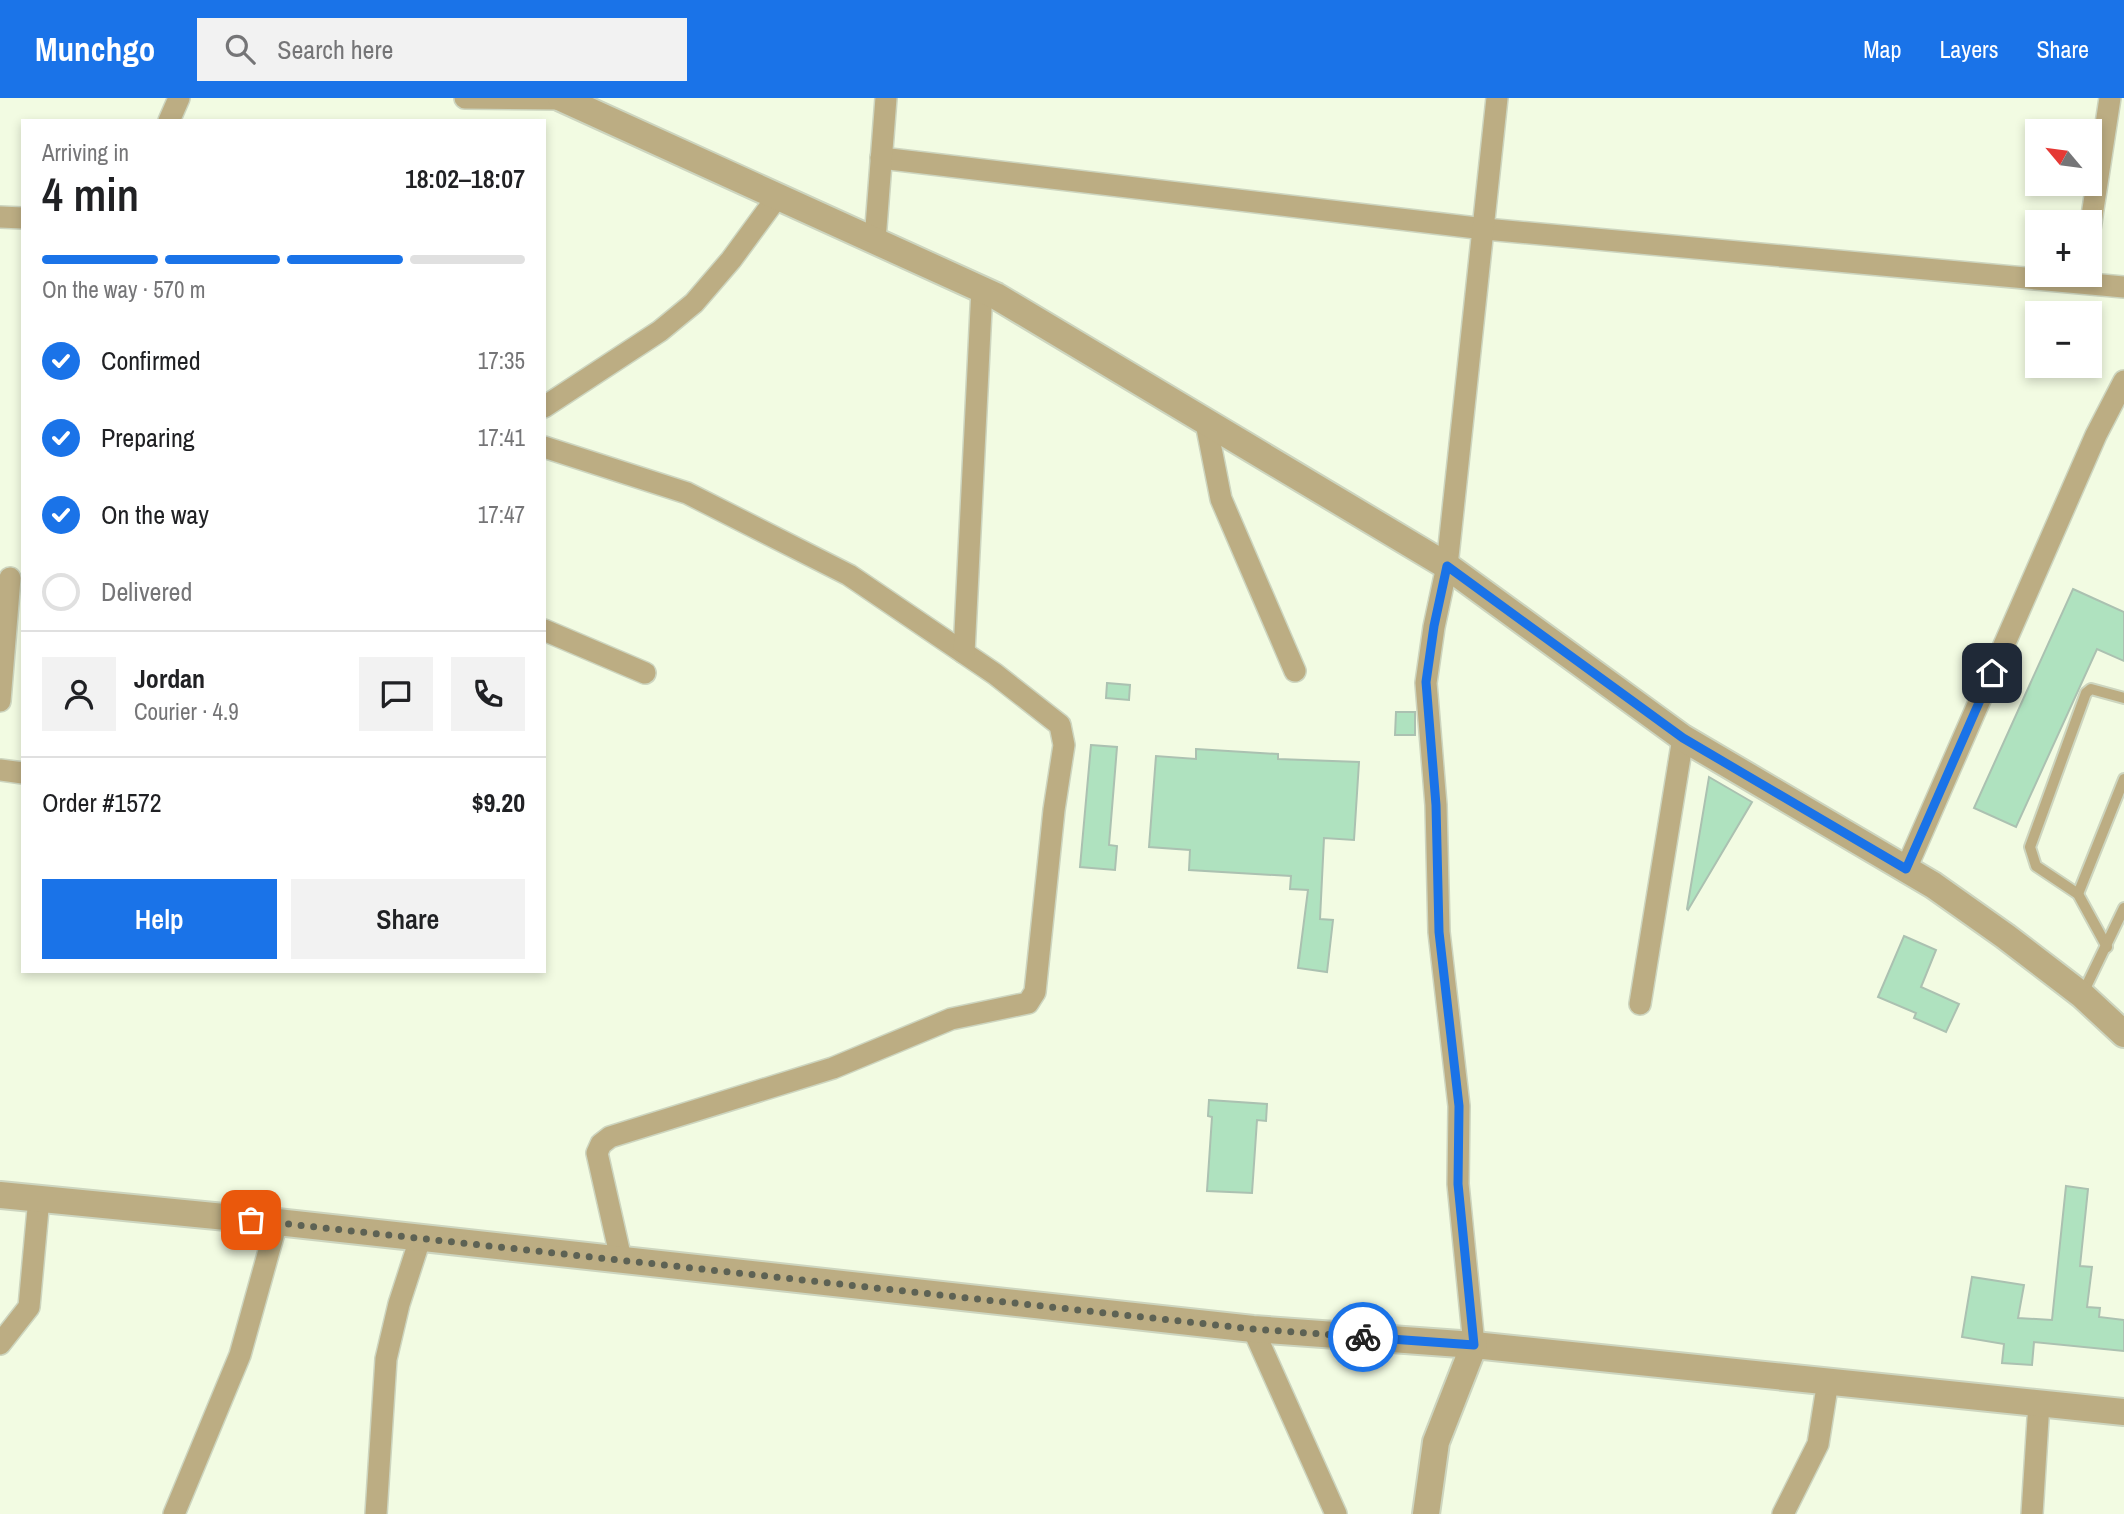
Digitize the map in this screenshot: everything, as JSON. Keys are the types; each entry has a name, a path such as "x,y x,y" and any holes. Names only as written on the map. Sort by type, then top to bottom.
{"street":[{"path":"170,119 179,98"},
{"path":"465,98 561,98 982,289 1447,566 1683,738 1906,869 2005,936 2082,995 2124,1034"},
{"path":"875,240 887,98"},
{"path":"1426,1514 1436,1442 1474,1345 1458,1184 1459,1106 1439,932 1436,805 1426,682 1434,626 1447,566 1497,98"},
{"path":"2093,210 2110,98"},
{"path":"881,158 1485,229 2025,274"},
{"path":"546,406 660,331 694,303 778,196"},
{"path":"0,217 21,218"},
{"path":"2102,283 2124,287"},
{"path":"964,653 982,289"},
{"path":"1906,869 2090,447 2124,381"},
{"path":"1206,423 1221,499 1295,671"},
{"path":"546,448 687,494 774,535 849,575 964,653 1060,725 1064,745 1032,998 1020,1006 951,1019 834,1068 610,1137 601,1144 597,1153 621,1259"},
{"path":"0,701 11,577"},
{"path":"546,632 645,673"},
{"path":"1640,1004 1683,738"},
{"path":"0,770 21,773"},
{"path":"0,1195 277,1222 1253,1329 1474,1345 2124,1412"},
{"path":"0,1344 29,1307 39,1198"},
{"path":"174,1514 240,1355 277,1222"},
{"path":"376,1514 386,1359 399,1304 420,1238"},
{"path":"1253,1329 1336,1514"},
{"path":"1783,1514 1818,1444 1828,1381"},
{"path":"2032,1514 2039,1402"}],"lane":[{"path":"2107,947 2078,894 2036,866 2030,847 2086,693 2091,689 2098,689 2124,698"},
{"path":"2078,894 2124,779"},
{"path":"2082,995 2124,908"}],"building":[{"path":"2073,589 2124,612 2124,661 2097,649 2016,827 1974,808"},
{"path":"1107,683 1130,685 1129,700 1106,698"},
{"path":"1396,712 1415,712 1415,735 1395,735"},
{"path":"1091,745 1117,747 1109,845 1117,846 1115,870 1080,867"},
{"path":"1196,749 1278,754 1278,759 1359,762 1354,840 1324,838 1320,919 1333,920 1327,972 1298,968 1308,890 1290,889 1291,876 1189,870 1190,850 1149,847 1156,756 1196,759"},
{"path":"1709,777 1752,802 1688,910 1687,909"},
{"path":"1904,936 1936,950 1921,987 1959,1004 1946,1032 1914,1018 1916,1013 1878,997"},
{"path":"1209,1100 1267,1104 1266,1121 1257,1120 1252,1193 1207,1191 1212,1117 1208,1116"},
{"path":"2066,1186 2088,1189 2080,1266 2092,1267 2087,1307 2100,1308 2099,1317 2124,1320 2124,1351 2034,1342 2032,1365 2002,1363 2004,1344 1962,1337 1972,1277 2024,1285 2018,1318 2052,1320"}],"way so far":[{"path":"251,1220 1253,1329 1363,1337"}],"route":[{"path":"1363,1337 1474,1345 1458,1184 1459,1106 1439,932 1436,805 1426,682 1434,626 1447,566 1683,738 1906,869 1992,673"}]}
